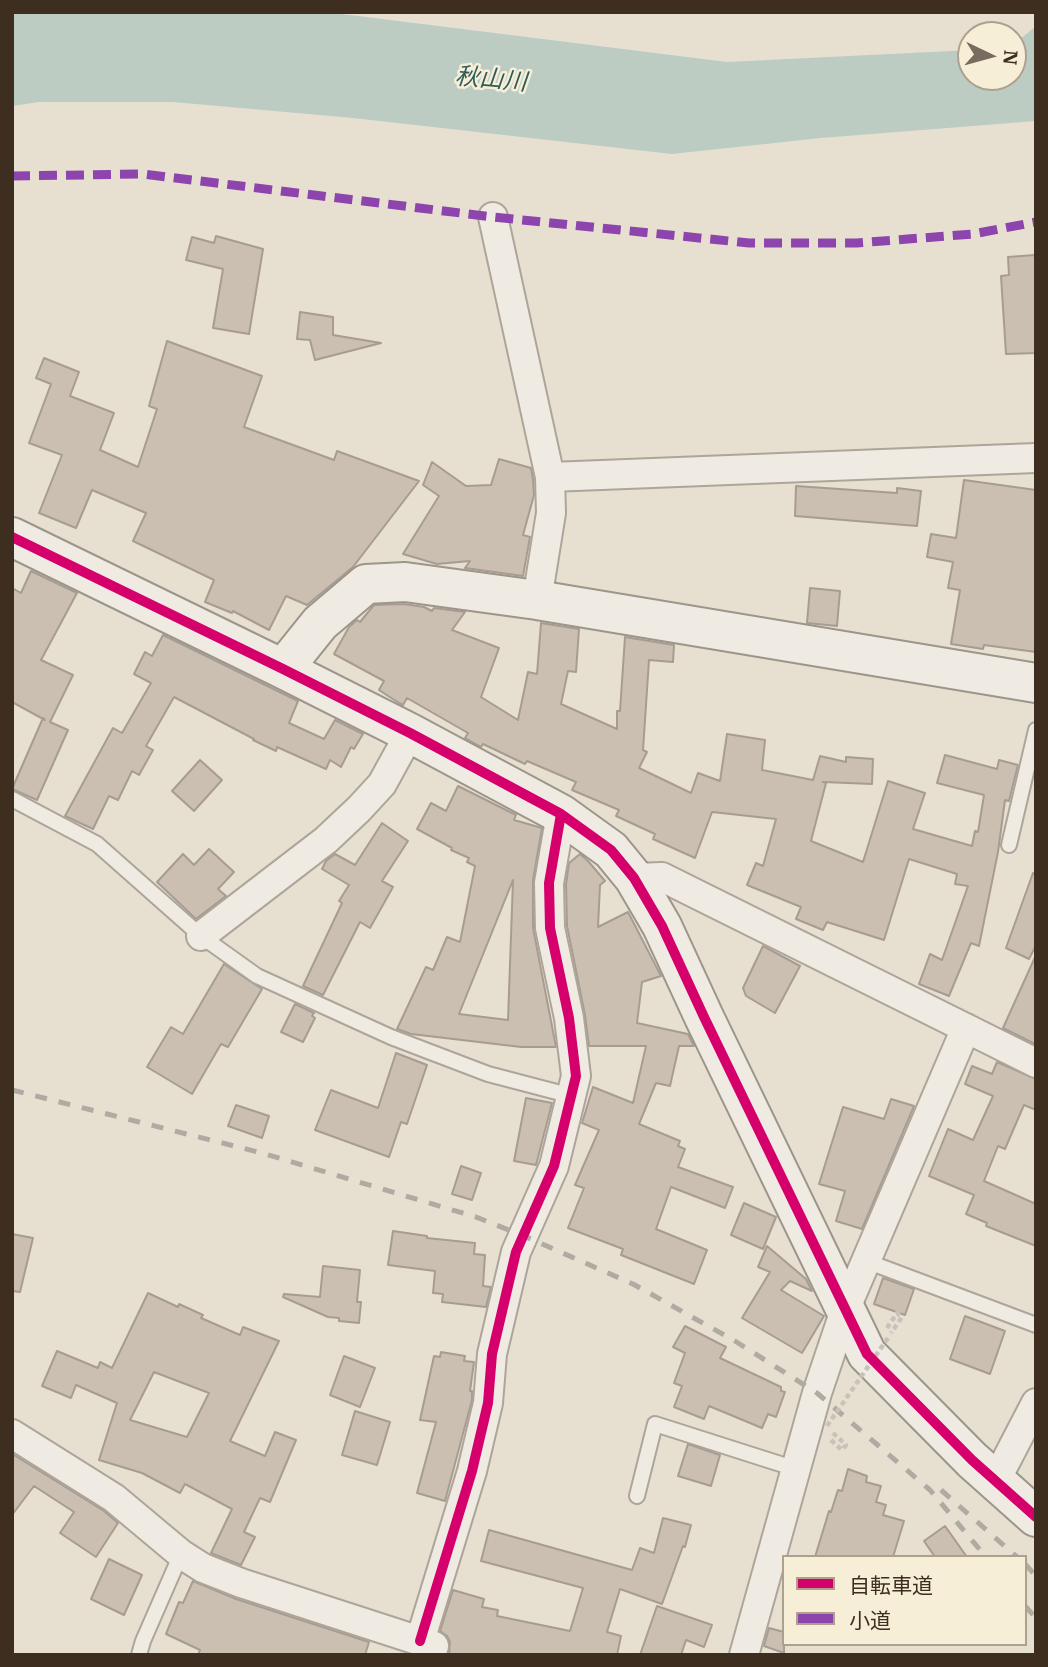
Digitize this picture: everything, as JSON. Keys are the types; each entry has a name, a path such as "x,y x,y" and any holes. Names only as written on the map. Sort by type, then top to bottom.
{"street":[{"path":"493,217 551,477 551,513 537,600"},
{"path":"551,477 1036,458"},
{"path":"12,537 410,733 561,814 611,850 634,878 662,926 867,1354 972,1460 1036,1517"},
{"path":"283,669 320,623 366,584 405,582 537,600 1036,683"},
{"path":"201,936 326,840 359,809 382,784 410,733"},
{"path":"12,1434 114,1498 181,1554 202,1568 426,1648 488,1403 492,1354 516,1252 554,1166 576,1076 569,1018 550,928 549,883 561,814"},
{"path":"634,878 662,877 1036,1063"},
{"path":"744,1655 817,1394 845,1310 966,1028"},
{"path":"996,1480 1036,1403"}],"lane":[{"path":"1009,845 1036,730"},
{"path":"12,799 97,844 201,936 257,976 391,1037 488,1074 572,1096"},
{"path":"866,1261 1036,1325"},
{"path":"637,1496 655,1424 796,1469"},
{"path":"139,1655 181,1554"}],"path":[{"path":"825,1434 842,1450 846,1445 827,1426 902,1317 897,1313 882,1334"}],"water":[{"name":"秋山川","path":"12,12 326,12 727,62 957,51 957,91 1027,91 1027,33 1036,26 1036,121 821,138 672,154 353,118 173,102 39,102 12,106"}],"building":[{"path":"216,236 263,249 249,334 213,328 223,269 186,260 192,237 214,243"},
{"path":"1035,255 1036,353 1006,354 1001,276 1009,275 1008,257"},
{"path":"300,312 333,317 333,335 381,343 315,360 310,340 297,339"},
{"path":"167,341 262,376 244,427 334,460 337,451 419,481 353,567 307,605 286,596 269,630 233,611 232,613 205,602 214,580 133,541 146,513 92,490 76,528 39,513 62,455 29,443 51,384 36,378 44,358 79,372 70,396 114,413 100,450 138,467 157,409 149,406"},
{"path":"499,459 531,468 534,495 523,535 530,537 523,576 465,568 470,561 437,564 403,554 439,496 423,485 432,462 466,486 491,485"},
{"path":"964,480 1036,490 1036,652 951,644 960,590 948,588 953,562 927,557 931,534 956,538"},
{"path":"796,486 897,493 897,488 921,491 917,526 795,516"},
{"path":"31,571 77,593 41,660 73,675 50,722 68,730 37,800 12,789 43,719 12,702 12,588 21,593"},
{"path":"810,588 840,591 837,626 807,623"},
{"path":"404,604 432,611 434,608 465,612 452,630 499,648 481,697 518,720 528,672 537,674 541,623 579,629 576,672 568,671 561,704 617,729 625,637 674,645 673,662 649,660 643,750 647,752 639,768 691,793 698,773 720,781 727,734 765,740 762,770 813,780 820,756 846,762 846,757 873,759 872,784 823,782 826,783 811,841 863,862 888,781 925,793 913,829 972,846 975,831 978,832 984,795 937,783 945,755 997,769 999,760 1018,765 1009,801 1005,800 998,852 979,946 971,943 949,996 919,984 930,954 942,960 968,886 955,884 957,874 909,859 884,940 827,922 823,930 796,919 801,907 747,885 756,863 763,866 776,819 712,812 695,858 653,839 655,834 616,816 619,810 572,790 576,782 527,761 525,764 483,744 481,747 465,738 468,733 407,698 403,705 399,703 379,690 384,681 334,654 349,627 357,620 360,622 374,605"},
{"path":"163,635 298,701 289,723 324,739 335,720 363,734 354,749 351,747 341,767 330,760 326,769 277,747 276,751 174,697 146,746 153,750 139,775 132,771 118,800 109,796 93,829 65,816 113,728 122,733 151,683 134,674 145,652 152,656"},
{"path":"200,760 222,780 194,811 172,791"},
{"path":"458,786 516,815 514,820 542,828 533,880 533,928 556,1047 521,1047 411,1034 397,1029 426,967 433,970 447,937 460,942 475,866 467,862 469,858 417,829 431,803 446,811","holes":["513,880 508,1020 459,1014"]},
{"path":"382,823 408,841 382,881 393,887 370,928 360,922 323,995 303,986 342,903 339,901 349,885 322,869 326,861 335,854 355,865"},
{"path":"209,849 234,872 218,889 226,896 196,919 157,882 183,854 194,865"},
{"path":"580,854 605,881 600,885 598,927 628,912 661,976 642,982 637,1023 688,1034 694,1046 679,1046 670,1086 656,1083 639,1124 680,1141 678,1146 685,1149 678,1167 733,1187 725,1208 671,1187 656,1229 707,1250 694,1284 621,1255 623,1249 568,1228 584,1188 575,1185 599,1130 582,1123 593,1087 633,1103 646,1046 589,1046 567,926 566,884 569,863"},
{"path":"1033,873 1036,874 1036,945 1029,959 1006,948"},
{"path":"763,946 800,966 775,1013 746,996 743,988"},
{"path":"1036,955 1036,1041 1035,1044 1003,1028"},
{"path":"224,964 262,989 228,1047 221,1044 192,1094 147,1067 171,1027 183,1034"},
{"path":"295,1004 314,1013 312,1016 315,1018 303,1042 281,1032"},
{"path":"396,1053 427,1065 407,1124 401,1122 389,1157 315,1130 331,1090 378,1108"},
{"path":"997,1062 1036,1079 1036,1110 1024,1105 1005,1149 998,1146 984,1181 1036,1204 1036,1246 986,1226 987,1223 966,1214 974,1195 929,1176 948,1129 973,1140 993,1096 965,1084 972,1066 992,1074"},
{"path":"526,1098 552,1103 536,1165 514,1161"},
{"path":"891,1099 914,1106 862,1229 836,1221 845,1191 819,1184 843,1107 884,1119"},
{"path":"236,1105 269,1116 262,1138 228,1126"},
{"path":"461,1166 481,1173 472,1200 452,1194"},
{"path":"744,1203 776,1217 763,1249 731,1235"},
{"path":"393,1231 475,1243 474,1254 485,1255 483,1286 491,1287 486,1307 442,1302 443,1294 433,1293 435,1271 388,1265"},
{"path":"12,1234 33,1238 20,1292 12,1291"},
{"path":"767,1246 806,1279 812,1291 790,1281 781,1290 824,1316 802,1353 742,1318 770,1272 758,1267"},
{"path":"323,1266 360,1270 357,1302 361,1302 359,1323 339,1321 339,1318 328,1317 283,1297 284,1294 320,1297"},
{"path":"883,1278 914,1289 905,1315 874,1304"},
{"path":"148,1293 178,1307 179,1304 203,1315 201,1318 240,1335 243,1327 279,1341 230,1441 265,1456 275,1432 296,1440 270,1502 260,1498 244,1532 255,1537 241,1565 211,1553 232,1509 185,1484 180,1493 142,1473 99,1460 117,1403 76,1385 71,1398 42,1386 57,1351 98,1368 100,1362 112,1368","holes":["154,1372 209,1393 187,1437 130,1420"]},
{"path":"965,1316 1005,1331 990,1374 950,1359"},
{"path":"685,1326 726,1347 720,1358 781,1387 781,1391 785,1392 776,1417 768,1414 762,1428 709,1406 704,1419 674,1407 682,1386 674,1383 685,1353 673,1347"},
{"path":"441,1352 465,1356 464,1361 474,1362 470,1391 472,1400 445,1501 417,1493 436,1422 420,1420 434,1356 440,1357"},
{"path":"344,1356 375,1368 360,1407 330,1395"},
{"path":"355,1411 390,1422 377,1465 342,1455"},
{"path":"688,1444 720,1455 711,1486 678,1476"},
{"path":"14,1455 104,1511 118,1523 96,1557 60,1533 74,1512 34,1486 12,1515"},
{"path":"848,1469 867,1476 866,1482 881,1486 876,1502 886,1505 883,1515 904,1521 894,1555 816,1555 829,1511 831,1512 838,1490 842,1491"},
{"path":"663,1518 691,1525 685,1547 683,1546 662,1604 620,1589 607,1632 621,1636 617,1655 449,1655 450,1642 440,1631 453,1590 484,1599 482,1607 498,1610 497,1616 570,1631 583,1588 481,1561 489,1530 632,1570 640,1548 654,1553"},
{"path":"945,1526 966,1555 934,1555 924,1541"},
{"path":"109,1559 142,1575 124,1615 91,1599"},
{"path":"193,1581 236,1599 369,1642 365,1655 198,1655 200,1650 166,1634 179,1602 183,1603"},
{"path":"657,1606 712,1625 704,1647 686,1640 681,1655 640,1655"},
{"path":"769,1628 782,1631 784,1653 764,1646"}],"railway":[{"path":"12,1090 262,1153 476,1217 633,1284 735,1341 817,1393 930,1490 984,1555"},
{"path":"941,1490 1015,1555"},
{"path":"1027,1566 1036,1576"},
{"path":"1027,1608 1036,1618"}],"marked path":[{"path":"12,176 143,174 493,217 749,243 857,243 973,234 1036,222"}],"cycle path":[{"path":"12,537 410,733 561,814 611,850 634,878 662,926 867,1354 972,1460 1036,1517"},
{"path":"420,1641 472,1471 488,1403 492,1354 516,1252 554,1166 576,1076 569,1018 550,928 549,883 561,814"}]}
